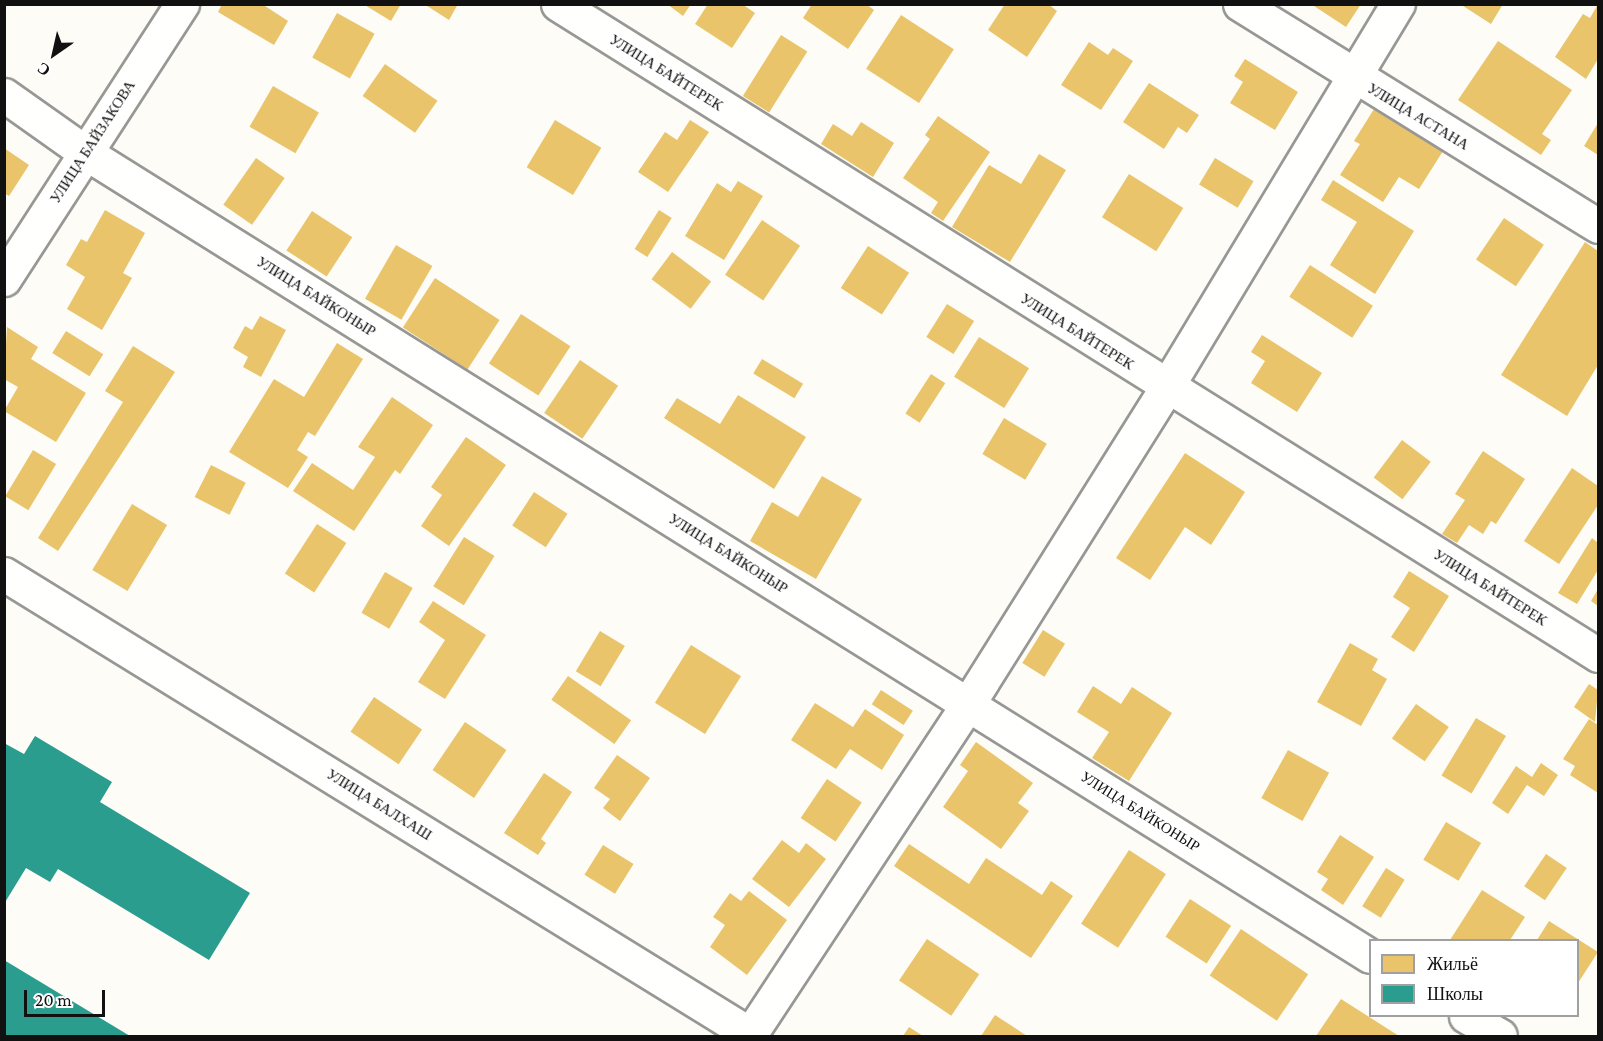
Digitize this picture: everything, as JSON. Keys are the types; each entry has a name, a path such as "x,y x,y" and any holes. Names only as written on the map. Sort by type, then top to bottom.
{"street":[{"name":"УЛИЦА БАЙЗАКОВА","path":"4,279 182,4"},
{"name":"УЛИЦА БАЙТЕРЕК","path":"558,4 1166,388 1599,655"},
{"name":"УЛИЦА АСТАНА","path":"1240,4 1354,78 1599,226"},
{"path":"750,1036 968,704 1166,388 1398,4"},
{"name":"УЛИЦА БАЙКОНЫР","path":"4,95 86,153 1369,955"},
{"name":"УЛИЦА БАЛХАШ","path":"4,574 750,1036"},
{"path":"1469,1017 1500,1036"}],"building: Жильё":[{"path":"222,4 262,4 288,21 274,45 218,12"},
{"path":"363,4 401,4 391,21"},
{"path":"424,4 458,4 449,20"},
{"path":"667,4 691,4 683,16"},
{"path":"708,4 742,4 755,13 732,48 695,24"},
{"path":"812,4 866,4 874,10 848,49 803,18"},
{"path":"1005,4 1048,4 1057,11 1027,57 988,30"},
{"path":"1311,4 1361,4 1346,27"},
{"path":"1460,4 1503,4 1491,24"},
{"path":"1598,4 1598,59 1586,79 1555,57 1583,14 1590,18"},
{"path":"337,13 375,34 350,78 312,58"},
{"path":"901,15 954,49 919,103 866,69"},
{"path":"781,35 807,51 769,112 743,96"},
{"path":"1498,41 1572,90 1542,134 1551,140 1541,155 1458,100"},
{"path":"1089,42 1108,55 1113,48 1133,61 1101,110 1061,85"},
{"path":"1245,59 1298,92 1275,130 1230,103 1243,82 1234,76"},
{"path":"385,64 437,101 415,133 363,96"},
{"path":"1149,83 1199,115 1187,133 1178,127 1164,149 1123,122"},
{"path":"273,86 319,112 295,153 250,127"},
{"path":"1374,109 1443,151 1419,189 1399,177 1383,202 1340,175 1360,144 1354,141"},
{"path":"938,116 990,152 943,221 931,213 938,202 903,178 930,139 925,135"},
{"path":"555,120 601,148 573,195 527,167"},
{"path":"690,120 709,132 668,192 638,172 665,132 677,140"},
{"path":"861,122 894,143 873,177 821,144 833,124 852,136"},
{"path":"1598,123 1598,155 1584,146"},
{"path":"4,148 29,165 9,196 4,193"},
{"path":"1039,154 1066,170 1010,262 952,227 989,165 1021,184"},
{"path":"256,158 285,178 252,225 223,205"},
{"path":"1215,158 1254,181 1238,208 1199,185"},
{"path":"1129,174 1183,208 1156,251 1102,217"},
{"path":"1333,180 1414,231 1375,294 1330,265 1357,222 1321,200"},
{"path":"738,181 763,196 724,260 685,236 717,183 731,192"},
{"path":"105,210 145,233 123,273 132,278 102,330 67,309 85,277 66,265 81,239 87,242"},
{"path":"659,210 672,218 647,257 635,249"},
{"path":"312,211 352,237 327,277 286,250"},
{"path":"1504,218 1544,245 1516,286 1476,259"},
{"path":"762,220 800,246 763,300 725,275"},
{"path":"1585,242 1598,251 1598,365 1567,416 1501,375"},
{"path":"396,245 432,266 401,320 365,299"},
{"path":"868,246 909,273 882,315 841,288"},
{"path":"672,252 711,281 691,309 652,279"},
{"path":"1310,265 1373,306 1352,338 1289,297"},
{"path":"435,278 500,320 467,369 403,327"},
{"path":"947,304 974,321 953,354 926,337"},
{"path":"521,314 570,346 538,396 489,363"},
{"path":"260,316 286,330 261,377 243,367 248,357 233,348 245,326 252,330"},
{"path":"7,327 38,347 31,359 86,393 56,442 4,411 18,387 4,379"},
{"path":"66,331 103,354 90,376 52,353"},
{"path":"1262,335 1322,373 1297,412 1251,383 1265,361 1251,352"},
{"path":"979,337 1029,368 1004,408 954,377"},
{"path":"337,343 363,359 315,436 308,432 297,450 308,457 288,488 229,452 274,379 304,397"},
{"path":"133,346 175,372 58,551 38,538 123,402 105,391"},
{"path":"762,359 803,384 794,398 753,374"},
{"path":"580,360 618,386 582,439 544,413"},
{"path":"931,374 945,383 920,423 905,413"},
{"path":"738,395 806,437 774,489 664,418 677,398 720,424"},
{"path":"392,397 433,425 400,474 395,470 354,531 293,491 312,463 353,490 375,457 358,447"},
{"path":"1004,418 1047,444 1025,480 982,454"},
{"path":"466,437 506,465 449,546 421,526 442,495 431,487"},
{"path":"1402,440 1431,462 1402,499 1374,478"},
{"path":"33,450 56,464 28,510 5,496"},
{"path":"1483,451 1525,479 1496,524 1491,521 1483,534 1469,525 1457,543 1442,534 1465,500 1455,494"},
{"path":"1185,453 1245,492 1211,545 1185,527 1150,580 1116,558"},
{"path":"211,465 246,483 229,515 195,497"},
{"path":"1572,468 1598,486 1598,505 1559,564 1524,541"},
{"path":"822,476 862,499 816,579 750,541 772,502 798,517"},
{"path":"534,492 568,514 546,547 512,526"},
{"path":"132,504 167,525 127,591 92,570"},
{"path":"317,524 346,543 314,593 285,573"},
{"path":"464,537 495,556 464,605 433,586"},
{"path":"1592,538 1598,543 1598,570 1577,604 1558,593"},
{"path":"1409,571 1449,596 1414,652 1391,637 1410,608 1393,597"},
{"path":"385,572 413,588 389,629 362,613"},
{"path":"1598,589 1598,606 1591,601"},
{"path":"433,601 486,635 445,699 418,682 445,640 419,622"},
{"path":"1043,630 1065,644 1044,677 1022,663"},
{"path":"600,631 625,646 601,686 576,671"},
{"path":"1350,643 1378,659 1372,670 1387,679 1361,726 1317,702"},
{"path":"691,645 741,676 705,734 655,703"},
{"path":"568,676 631,720 614,744 551,700"},
{"path":"1589,684 1598,690 1595,722 1574,707"},
{"path":"1093,686 1121,704 1132,687 1172,713 1129,781 1092,758 1109,732 1077,712"},
{"path":"881,690 913,711 904,725 872,704"},
{"path":"374,697 422,729 399,764 351,732"},
{"path":"815,703 853,727 865,709 904,735 882,770 850,749 836,769 791,740"},
{"path":"1416,704 1449,727 1425,761 1392,738"},
{"path":"1476,718 1506,736 1471,793 1441,775"},
{"path":"1589,719 1598,725 1598,793 1570,775 1575,766 1563,759"},
{"path":"465,722 506,750 474,798 433,770"},
{"path":"976,742 1033,783 1018,803 1029,811 1001,849 943,807 968,771 960,765"},
{"path":"1288,750 1329,773 1302,821 1261,798"},
{"path":"617,755 650,778 620,821 603,808 610,799 594,788"},
{"path":"1541,763 1558,775 1544,796 1527,785 1508,814 1492,803 1516,766 1532,777"},
{"path":"544,773 572,792 541,839 546,843 538,855 504,833"},
{"path":"827,779 862,802 836,841 801,818"},
{"path":"1446,822 1481,843 1458,881 1423,860"},
{"path":"1340,835 1374,857 1343,905 1321,890 1328,879 1317,872"},
{"path":"782,840 799,853 806,843 826,859 789,907 752,879"},
{"path":"909,844 969,884 986,858 1042,895 1051,881 1073,896 1031,958 894,866"},
{"path":"603,845 634,864 615,894 584,875"},
{"path":"1129,850 1166,874 1118,948 1081,924"},
{"path":"1546,854 1567,868 1545,900 1524,886"},
{"path":"1386,868 1405,880 1381,918 1362,906"},
{"path":"1482,890 1525,917 1511,939 1451,939"},
{"path":"749,891 787,920 747,975 710,947 725,925 713,917 730,893 741,901"},
{"path":"1190,899 1231,926 1207,963 1165,937"},
{"path":"1549,921 1577,939 1538,939"},
{"path":"1241,929 1308,974 1277,1021 1210,975"},
{"path":"927,939 979,974 951,1016 899,980"},
{"path":"1579,940 1598,952 1579,981"},
{"path":"1341,999 1399,1036 1316,1036"},
{"path":"995,1015 1027,1036 981,1036"},
{"path":"909,1027 923,1036 903,1036"}],"building: Школы":[{"path":"35,736 112,782 100,802 250,893 209,960 58,869 50,882 26,868 4,904 4,743 24,754"},
{"path":"4,960 130,1036 4,1036"}]}
